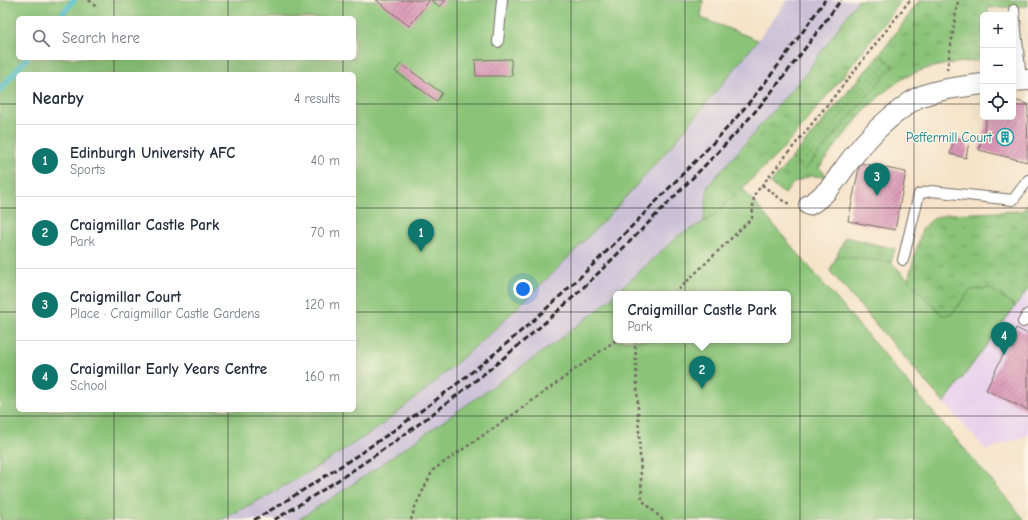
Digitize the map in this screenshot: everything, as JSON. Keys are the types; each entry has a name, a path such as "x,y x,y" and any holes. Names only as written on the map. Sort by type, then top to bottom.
{"street":[{"path":"809,205 821,197 834,183 871,135 890,117 916,98 944,90 980,84"}],"lane":[{"path":"498,42 502,0"},
{"path":"1014,10 1021,81"},
{"path":"903,260 919,194 931,191 1013,200 1028,180"}],"path":[{"path":"89,0 96,7"},
{"path":"677,291 752,218 754,195 909,1 906,0"},
{"path":"944,90 958,0"},
{"path":"762,185 786,203 809,205"},
{"path":"411,520 415,507 433,470 514,414 613,342"},
{"path":"635,343 642,500 663,520"}],"shaded area":[{"path":"788,0 901,0 852,65 777,155 712,217 678,236 618,291 613,291 613,296 599,309 548,348 362,478 298,520 221,520 267,496 322,464 378,428 429,387 493,331 555,271 615,209 673,144 758,40"},
{"path":"1028,289 1028,435 986,450 944,403"}],"green space":[{"path":"0,0 703,0 701,18 758,40 673,144 615,209 555,271 493,331 429,387 378,428 322,464 267,496 221,520 0,520"},
{"path":"858,0 901,0 852,65 794,136 777,155 712,217 704,221 708,186 807,72"},
{"path":"920,0 1028,0 1028,6 988,8 988,12 980,12 980,60 945,65 917,72 895,84 882,94 848,130 819,168 829,177 810,176 793,183 785,194 770,184 880,54"},
{"path":"880,54 893,66 805,170 792,158"},
{"path":"742,188 1025,520 298,520 362,478 548,348 599,309 613,296 613,343 791,343 791,291 618,291 678,236 712,217"},
{"path":"1028,203 1028,289 944,403 830,271 845,237 895,249 891,262 908,280 922,229 934,218 949,214 1022,211"},
{"path":"837,256 891,262 942,315 952,314 970,290 990,288 1015,306 944,403 830,271"}],"building":[{"path":"376,0 430,0 409,26"},
{"path":"431,0 446,0 440,7"},
{"path":"511,59 512,76 476,76 475,60"},
{"path":"401,64 442,93 437,101 395,71"},
{"name":"Peffermill Court","path":"1016,101 1028,104 1027,162 979,150 986,120 1016,120"},
{"path":"954,138 969,141 966,158 950,154"},
{"path":"860,163 906,172 895,230 848,221"},
{"path":"1016,328 1028,334 1028,410 986,390"}],"waterway":[{"path":"61,16 74,0"},
{"path":"0,90 25,60"}],"railway":[{"path":"254,520 355,457 420,412 483,363 554,301 595,263 728,127 771,75 825,0"},
{"path":"274,520 349,473 421,422 492,368 573,297 615,257 745,123 783,78 841,0"}],"place":[{"name":"Peffermill Court","path":"1005,137"},
{"name":"Craigmillar Court","path":"877,196"},
{"name":"Edinburgh University AFC","path":"421,252"},
{"name":"Craigmillar Early Years Centre","path":"1004,355"},
{"name":"Craigmillar Castle Park","path":"702,389"}]}
